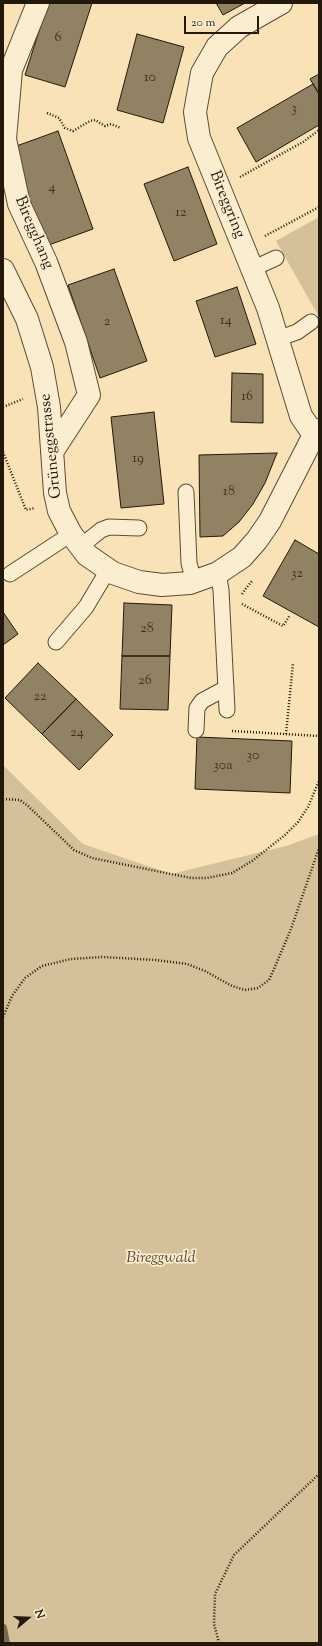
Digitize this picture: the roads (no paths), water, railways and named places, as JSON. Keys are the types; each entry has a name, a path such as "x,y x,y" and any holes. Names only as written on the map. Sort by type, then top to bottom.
{"street":[{"name":"Biregghang","path":"38,3 11,70 5,139 18,204 46,262 76,342 89,395 52,452"},
{"name":"Bireggring","path":"281,3 239,27 217,47 202,73 194,112 199,138 268,308 301,416 316,432"},
{"name":"Grüneggstrasse","path":"3,270 27,319 42,367 48,407 59,511 75,540 87,555 108,570 138,582 162,585 194,582 218,573 242,557 257,540 270,521 316,432"}],"lane":[{"path":"252,269 276,258"},
{"path":"277,339 297,332 311,322"},
{"path":"186,492 189,563 194,582"},
{"path":"10,574 75,540 109,527 139,528"},
{"path":"56,642 86,607 108,570"},
{"path":"218,573 221,590 227,710"},
{"path":"196,730 197,708 202,701 226,688"}],"waterway":[{"path":"3,1628 6,1643"}],"park label":[{"name":"Bireggwald","path":"161,1259"}]}
